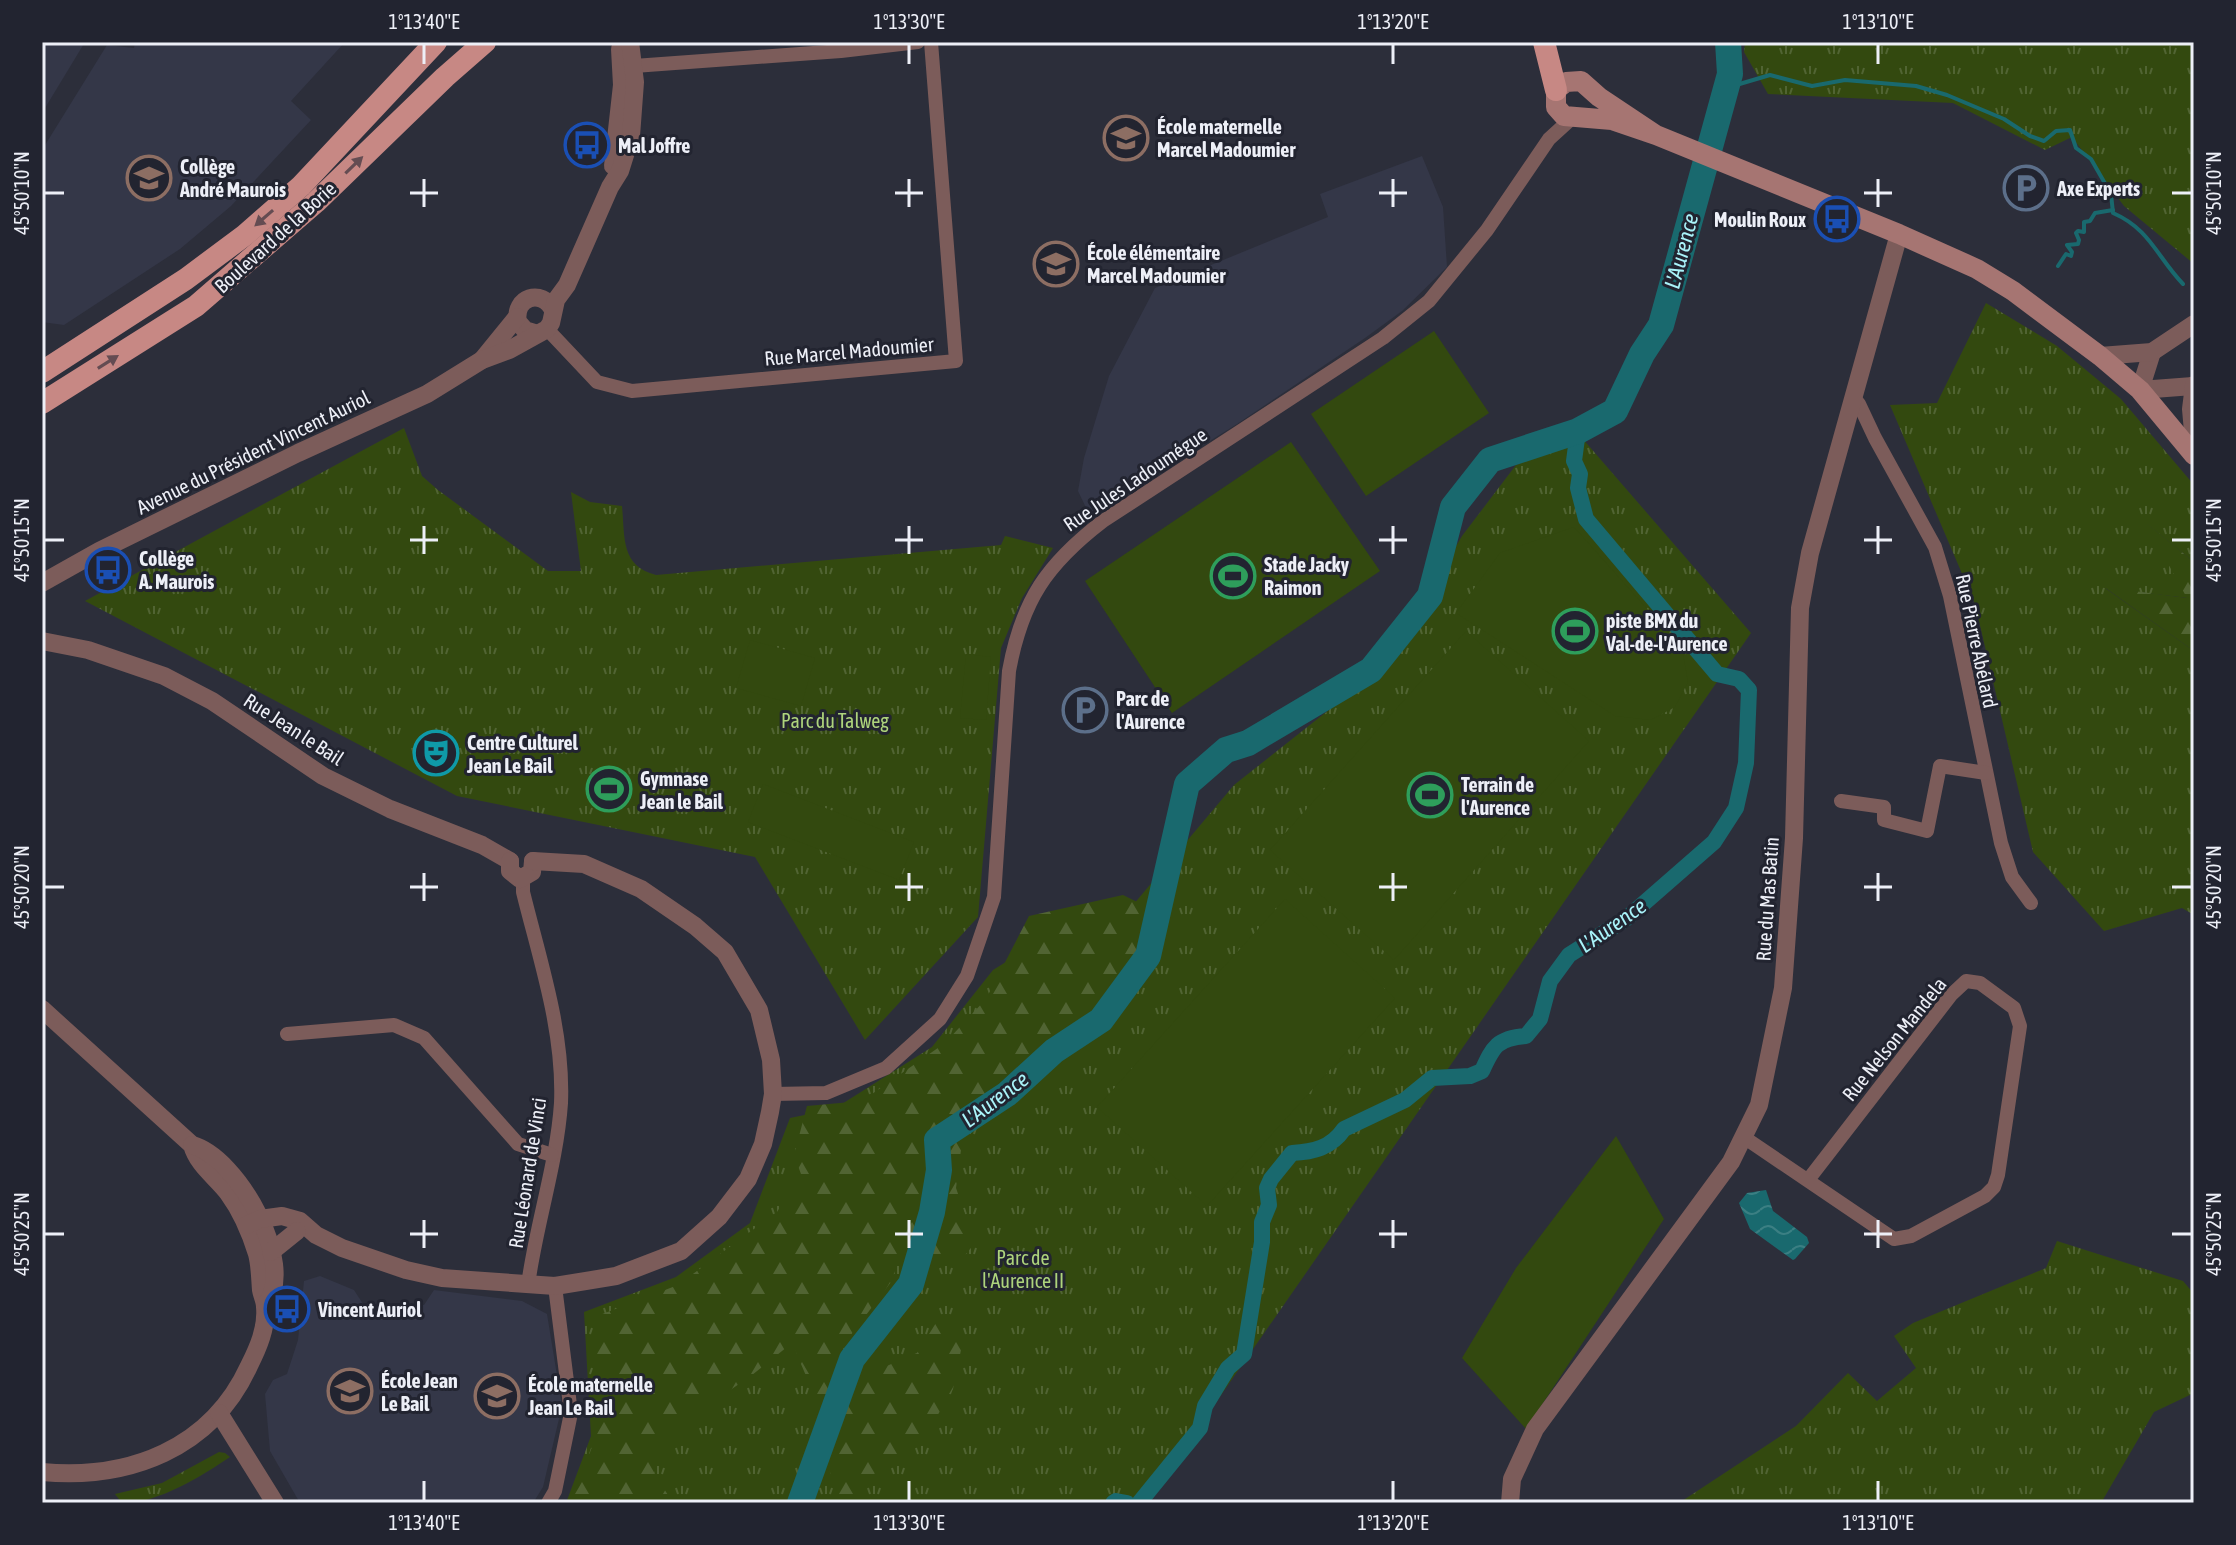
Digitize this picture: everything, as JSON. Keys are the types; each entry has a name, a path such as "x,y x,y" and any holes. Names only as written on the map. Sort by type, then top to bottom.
{"main road":[{"name":"Boulevard de la Borie","path":"42,372 186,279 245,235 301,186 436,42"},
{"name":"Boulevard de la Borie","path":"42,403 196,306 316,202 485,42"},
{"path":"1544,42 1567,109"},
{"path":"1567,109 1566,82 1581,81 1656,135"},
{"path":"1567,109 1591,110 1594,101 1592,91"},
{"path":"1567,109 1656,135 1977,269 2013,291 2140,390 2194,455"}],"street":[{"path":"583,250 537,297 524,300 519,305 517,317 525,330 545,324 583,250 610,187 626,51 827,52 918,42"},
{"name":"Rue Marcel Madoumier","path":"545,324 597,382 632,391 956,361 931,42"},
{"name":"Rue Jules Ladoumégue","path":"773,1094 826,1093 886,1068 940,1019 967,976 994,897 1013,648 1023,615 1045,575 1073,544 1103,521 1383,338 1429,301 1487,230 1567,109"},
{"name":"Rue du Mas Batin","path":"1510,1503 1512,1479 1535,1429 1731,1162 1759,1105 1783,988 1794,838 1800,608 1810,553 1899,234"},
{"path":"537,297 547,301 545,324"},
{"name":"Avenue du Président Vincent Auriol","path":"482,360 517,317"},
{"name":"Avenue du Président Vincent Auriol","path":"42,583 85,557 427,394 482,360 509,350 545,324"},
{"path":"2100,356 2152,352 2194,324"},
{"path":"2152,352 2140,390 2194,385 2191,409 2194,443"},
{"name":"Rue Pierre Abélard","path":"1854,398 1935,547 1950,596 2004,855 2012,877 2031,903"},
{"name":"Rue Jean le Bail","path":"45,638 164,676 212,701 323,776 366,799 482,845 510,861"},
{"path":"1841,801 1884,807 1884,820 1927,831 1940,766 1986,773"},
{"path":"255,1226 282,1216 300,1221 306,1233 367,1258 418,1273 442,1278 555,1286 616,1276 681,1251 719,1217 748,1179 763,1144 773,1094 771,1060 759,1010 725,952 695,926 641,889 584,864 533,861 522,854 510,861 512,874 523,879 532,872 533,861"},
{"name":"Rue Léonard de Vinci","path":"523,879 523,892 544,970 557,1041 561,1103 528,1285"},
{"name":"Rue Nelson Mandela","path":"1745,1138 1894,1239 1911,1236 1985,1196 1994,1187 2020,1026 2014,1008 1980,983 1966,981 1951,995 1808,1180"},
{"path":"42,1009 192,1145 205,1149 238,1179 249,1195 262,1297 266,1305"},
{"path":"287,1034 394,1025 424,1038 518,1144 552,1155"},
{"path":"42,1472 87,1474 131,1466 173,1449 197,1433 234,1396 260,1342 266,1305 271,1298 271,1252 255,1226"},
{"path":"271,1252 306,1233"},
{"path":"548,1503 555,1491 571,1413 555,1286"},
{"path":"219,1413 275,1503"}],"shaded area":[{"path":"42,42 85,42 42,113"},
{"name":"Collège André Maurois","path":"135,42 345,42 291,101 311,120 231,206 180,249 64,325 42,322 42,150 107,45 134,48"},
{"path":"1422,156 1443,207 1447,267 1402,311 1365,338 1237,424 1090,516 1078,491 1084,458 1109,376 1155,288 1328,217 1320,194"},
{"path":"320,1276 354,1290 365,1307 424,1305 434,1290 522,1301 547,1314 562,1406 543,1487 533,1503 300,1503 270,1451 265,1394 273,1380 287,1374 298,1340 304,1281"}],"green space":[{"path":"1745,42 2194,42 2194,264 2124,206 2072,137 2045,150 1953,103 1768,94 1744,52"},
{"path":"1986,303 2057,346 2121,399 2194,485 2194,562 2147,524 2188,598 2105,588 2194,651 2194,915 2182,908 2104,931 2033,852 1975,604 1890,405 1937,403"},
{"path":"1434,331 1489,413 1366,496 1311,414"},
{"name":"Parc du Talweg","path":"404,428 422,476 548,571 581,571 571,492 590,502 622,506 630,557 644,571 656,575 1001,545 1005,536 1053,548 1022,598 1001,648 978,917 865,1040 755,857 457,796 85,601"},
{"name":"Parc de l'Aurence II","path":"1582,438 1751,633 1146,1503 566,1503 591,1436 584,1312 676,1277 750,1223 790,1118 834,1109 932,1047 993,970 1077,918 1133,905 1234,785 1387,664 1462,536 1516,465"},
{"name":"Stade Jacky Raimon","path":"1291,442 1380,571 1172,713 1085,581"},
{"path":"2145,522 2194,562 2194,651 2104,587 2187,598"},
{"name":"piste BMX du Val-de-l'Aurence","path":"1574,527 1682,648 1688,682 1675,707 1651,720 1615,716 1456,613 1500,553"},
{"name":"Terrain de l'Aurence","path":"1466,631 1589,741 1394,960 1270,850"},
{"path":"750,640 815,658 801,706 736,688"},
{"path":"966,654 991,657 986,720 960,718"},
{"path":"763,784 914,842 899,880 748,822"},
{"path":"1123,895 1178,922 1138,985 1074,1046 974,1125 961,1150 956,1188 975,1243 961,1260 902,1250 891,1282 838,1352 882,1368 917,1353 936,1323 962,1345 953,1389 923,1440 864,1481 862,1503 833,1503 834,1482 816,1435 813,1392 792,1343 752,1375 661,1438 654,1473 673,1503 571,1503 601,1423 592,1318 678,1285 777,1212 801,1174 794,1155 807,1106 862,1101 945,1043 986,999 1029,916"},
{"path":"1285,899 1395,998 1207,1206 1097,1107"},
{"path":"1616,1136 1664,1219 1526,1429 1462,1358 1516,1268"},
{"path":"2057,1241 2183,1281 2194,1294 2194,1393 2154,1412 2101,1503 1679,1503 1796,1426 1848,1373 1877,1401 1916,1368 1894,1336 1913,1323 2046,1268"},
{"path":"219,1452 230,1457 164,1494 122,1503 115,1494 162,1483"}],"water":[{"path":"1766,1190 1773,1211 1807,1237 1809,1243 1793,1260 1750,1229 1739,1203 1747,1193"}],"waterway":[{"name":"L'Aurence","path":"800,1503 852,1359 911,1284 932,1212 939,1170 937,1140 1007,1094 1054,1051 1101,1020 1148,956 1187,784 1226,750 1248,743 1371,670 1430,596 1453,507 1490,460 1578,431 1615,411 1642,354 1661,325 1730,74 1728,42"},
{"path":"1726,88 1770,75 1812,86 1845,80 1916,86 1947,95 2004,119 2044,141 2056,131 2070,130 2076,148 2091,159 2111,194 2113,213 2145,235 2183,284"},
{"path":"2058,266 2066,254 2071,256 2067,245 2078,244 2076,233 2084,232 2084,222 2090,221 2095,213 2113,210"},
{"name":"L'Aurence","path":"1139,1503 1200,1428 1205,1406 1228,1368 1244,1354 1262,1242 1262,1222 1269,1205 1267,1188 1292,1153 1327,1145 1344,1129 1405,1100 1432,1078 1470,1076 1482,1071 1497,1045 1508,1039 1526,1036 1540,1019 1550,981 1569,955 1627,918 1714,842 1736,808 1746,763 1749,690 1739,679 1717,674 1586,519 1578,488 1580,474 1574,461 1578,431"},
{"name":"L'Aurence","path":"1113,1503 1127,1503"}],"place":[{"name":"École maternelle Marcel Madoumier","path":"1126,138"},
{"name":"Mal Joffre","path":"587,145"},
{"name":"Collège André Maurois","path":"149,178"},
{"name":"Axe Experts","path":"2026,188"},
{"name":"Moulin Roux","path":"1837,219"},
{"name":"École élémentaire Marcel Madoumier","path":"1056,264"},
{"name":"Collège A. Maurois","path":"108,570"},
{"name":"Stade Jacky Raimon","path":"1233,576"},
{"name":"piste BMX du Val-de-l'Aurence","path":"1575,631"},
{"name":"Parc de l'Aurence","path":"1085,710"},
{"name":"Centre Culturel Jean Le Bail","path":"436,753"},
{"name":"Gymnase Jean le Bail","path":"609,789"},
{"name":"Terrain de l'Aurence","path":"1430,795"},
{"name":"Vincent Auriol","path":"287,1309"},
{"name":"École Jean Le Bail","path":"350,1391"},
{"name":"École maternelle Jean Le Bail","path":"497,1396"}]}
